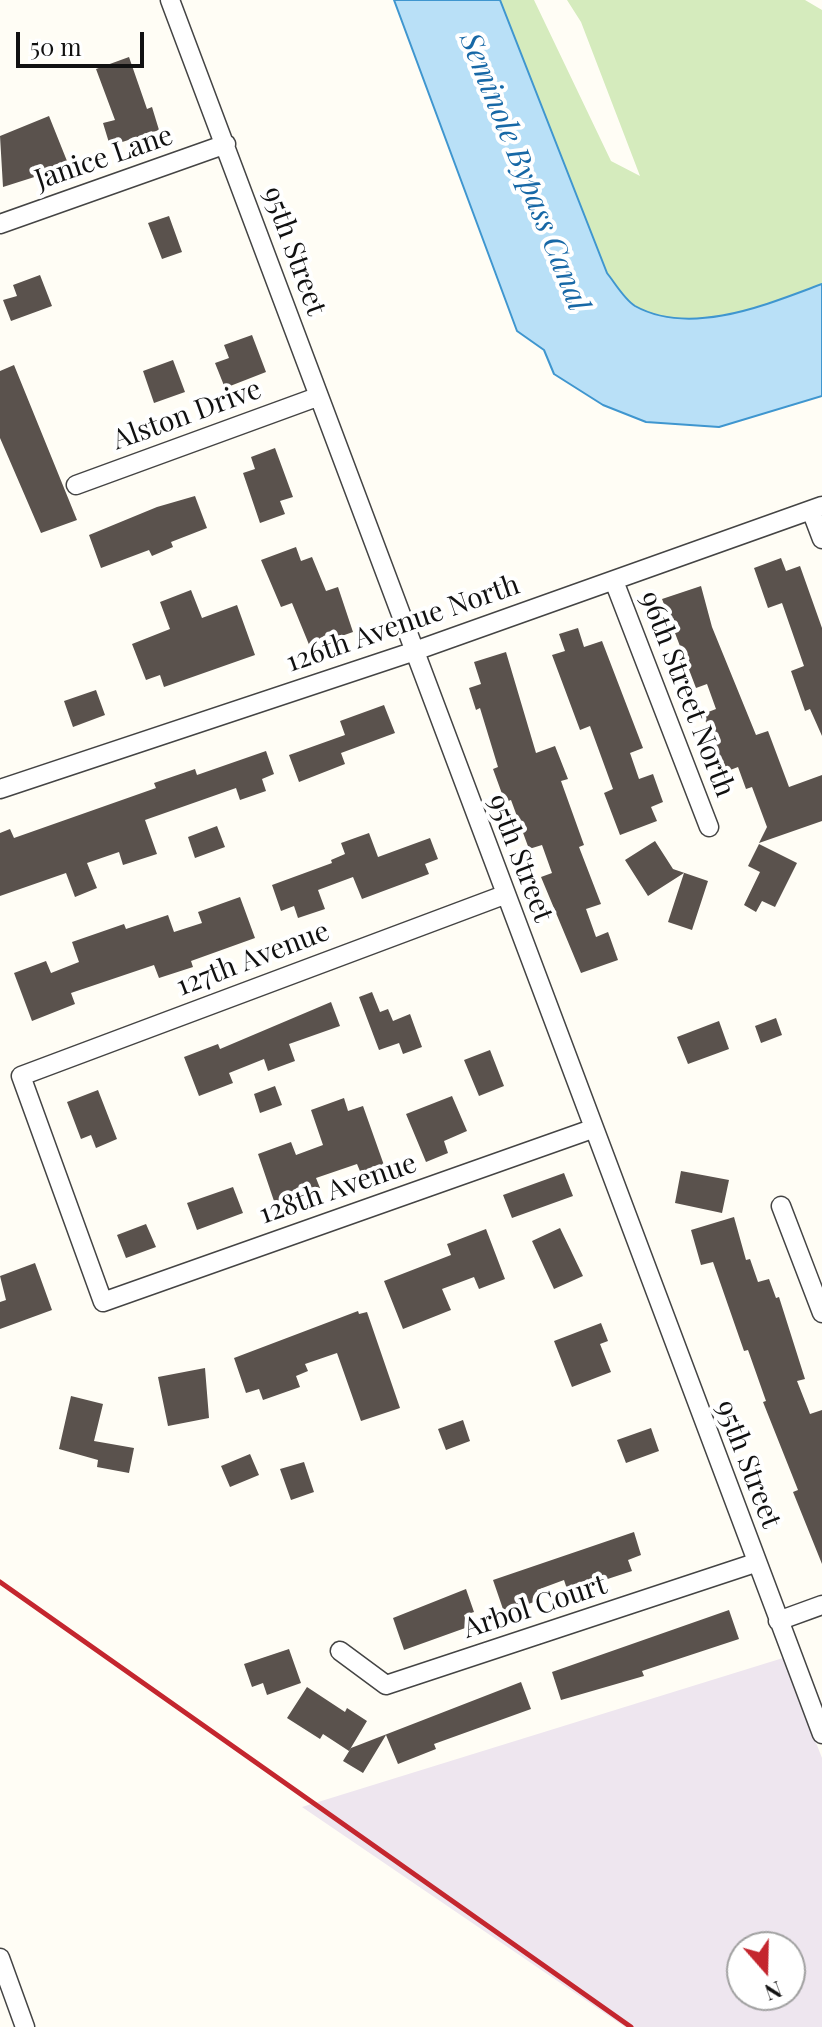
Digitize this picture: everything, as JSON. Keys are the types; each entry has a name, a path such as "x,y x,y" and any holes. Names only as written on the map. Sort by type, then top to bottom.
{"street":[{"name":"95th Street","path":"170,0 412,652 822,1734"},
{"name":"Janice Lane","path":"0,224 226,144"},
{"name":"Alston Drive","path":"76,485 317,397"},
{"name":"126th Avenue North","path":"0,789 412,652 816,508"},
{"path":"816,508 822,539"},
{"name":"96th Street North","path":"614,581 709,827"},
{"name":"127th Avenue","path":"103,1302 21,1076 504,895"},
{"name":"128th Avenue","path":"103,1302 592,1129"},
{"path":"781,1206 822,1313"},
{"name":"Arbol Court","path":"340,1651 386,1685 755,1563"},
{"path":"778,1621 822,1605"},
{"path":"0,1958 25,2027"}],"shaded area":[{"path":"783,1658 822,1758 822,2027 625,2027 302,1807"}],"green space":[{"path":"500,0 534,0 611,161 640,176 581,22 567,0 805,0 822,10 822,284 754,308 705,318 657,315 631,303 607,273"}],"water":[{"name":"Seminole Bypass Canal","path":"394,0 500,0 607,273 635,306 657,315 705,318 754,308 822,284 822,396 719,427 646,422 603,405 554,374 544,350 517,331"}],"building":[{"path":"129,57 147,109 152,107 159,130 110,146 103,123 115,120 96,69"},
{"path":"49,116 69,166 3,187 0,136"},
{"path":"169,216 182,252 162,259 148,223"},
{"path":"40,275 52,306 11,321 3,300 17,296 13,285"},
{"path":"252,335 266,372 225,388 215,363 229,358 224,345"},
{"path":"173,360 185,392 154,403 143,371"},
{"path":"14,365 77,520 41,533 0,438 0,371"},
{"path":"275,448 293,497 280,501 285,514 260,523 243,473 255,469 251,457"},
{"path":"195,496 207,528 171,542 173,547 152,556 149,550 101,568 89,535 157,507"},
{"path":"296,547 301,561 312,557 326,591 338,587 353,632 310,647 292,603 281,607 261,560"},
{"path":"781,558 786,571 800,566 822,628 822,736 810,709 805,711 791,671 804,666 782,603 768,608 754,568"},
{"path":"701,586 712,627 756,735 768,731 789,787 822,775 822,821 759,843 767,827 752,787 746,789 738,767 725,772 703,714 716,709 707,684 696,688 662,599"},
{"path":"191,590 202,618 237,605 255,655 164,687 160,675 146,680 132,644 170,629 160,602"},
{"path":"578,628 584,647 602,641 643,748 630,753 639,779 653,774 663,802 651,807 657,821 620,835 604,793 613,789 590,726 580,730 552,655 565,651 559,634"},
{"path":"506,652 536,753 555,746 568,779 561,781 584,845 579,847 601,904 586,909 596,937 608,932 618,960 581,973 541,877 552,873 542,845 529,849 511,800 505,802 493,769 498,767 480,708 476,710 469,688 481,684 474,662"},
{"path":"96,690 105,715 73,727 64,701"},
{"path":"384,705 395,733 341,753 345,764 299,782 289,755 345,735 340,721"},
{"path":"266,751 274,774 262,779 266,791 240,800 236,788 145,820 157,854 123,865 119,852 87,863 97,888 75,897 66,873 0,896 0,833 10,829 14,838 156,788 154,783 195,769 197,775"},
{"path":"217,826 225,847 195,858 188,837"},
{"path":"369,833 378,857 430,838 438,859 425,864 429,874 362,899 353,877 318,890 325,909 298,918 294,906 281,911 272,885 332,863 331,860 345,854 341,843"},
{"path":"655,841 673,869 708,881 692,930 668,922 684,873 648,896 625,860"},
{"path":"759,844 797,863 775,907 762,901 756,912 744,905 760,872 748,866"},
{"path":"240,897 255,938 191,961 193,967 159,978 154,965 71,993 75,1004 32,1021 14,973 46,961 51,973 79,962 72,942 124,924 126,929 168,915 174,932 202,923 198,912"},
{"path":"372,992 380,1012 388,1009 393,1021 410,1014 422,1047 403,1054 399,1043 379,1050 359,997"},
{"path":"331,1002 340,1026 289,1044 295,1061 268,1071 264,1059 229,1073 233,1083 199,1096 184,1057 218,1044 220,1049"},
{"path":"776,1018 782,1035 761,1043 755,1026"},
{"path":"719,1021 729,1049 688,1064 677,1037"},
{"path":"490,1050 504,1086 479,1096 464,1060"},
{"path":"275,1086 282,1105 260,1113 254,1094"},
{"path":"98,1090 117,1139 96,1148 91,1135 81,1139 67,1102"},
{"path":"452,1096 467,1131 444,1141 448,1153 426,1162 406,1114"},
{"path":"344,1098 348,1111 363,1106 385,1168 362,1176 357,1164 316,1178 320,1188 275,1204 258,1154 291,1142 296,1155 323,1145 311,1110"},
{"path":"681,1171 729,1180 722,1213 675,1203"},
{"path":"564,1173 573,1196 512,1218 503,1195"},
{"path":"233,1187 243,1213 197,1230 187,1203"},
{"path":"734,1217 746,1260 750,1259 758,1282 769,1279 776,1298 779,1297 805,1379 797,1381 810,1414 822,1410 822,1564 793,1492 798,1490 763,1402 766,1401 748,1350 744,1351 713,1262 701,1265 691,1230"},
{"path":"146,1224 156,1247 126,1258 117,1235"},
{"path":"560,1228 583,1276 554,1289 532,1241"},
{"path":"486,1229 505,1279 479,1289 474,1277 442,1289 451,1310 403,1329 384,1281 451,1255 447,1244"},
{"path":"35,1263 52,1310 0,1329 0,1302 6,1300 0,1276"},
{"path":"358,1311 359,1314 367,1312 400,1408 361,1421 337,1353 305,1364 308,1371 296,1376 300,1387 263,1400 259,1389 246,1393 234,1358"},
{"path":"601,1323 608,1341 600,1344 611,1372 572,1387 554,1341"},
{"path":"205,1368 209,1418 168,1426 158,1377"},
{"path":"71,1396 103,1404 94,1441 134,1448 129,1473 97,1467 98,1460 59,1449"},
{"path":"463,1420 470,1441 446,1450 438,1429"},
{"path":"651,1428 659,1451 626,1463 617,1440"},
{"path":"250,1454 259,1475 230,1487 221,1466"},
{"path":"304,1462 314,1492 291,1500 280,1469"},
{"path":"634,1532 641,1555 628,1560 632,1571 568,1592 564,1580 537,1590 540,1600 504,1612 493,1580"},
{"path":"466,1589 474,1612 464,1615 468,1627 404,1650 393,1618"},
{"path":"729,1610 739,1639 642,1671 644,1676 561,1700 552,1672"},
{"path":"289,1649 301,1683 267,1695 263,1683 252,1687 244,1664"},
{"path":"521,1682 531,1709 434,1744 436,1749 398,1764 386,1735 363,1773 343,1761 351,1748"},
{"path":"307,1687 345,1712 347,1708 367,1721 349,1751 323,1734 320,1739 287,1718"}],"railway":[{"path":"0,1582 631,2027"}]}
